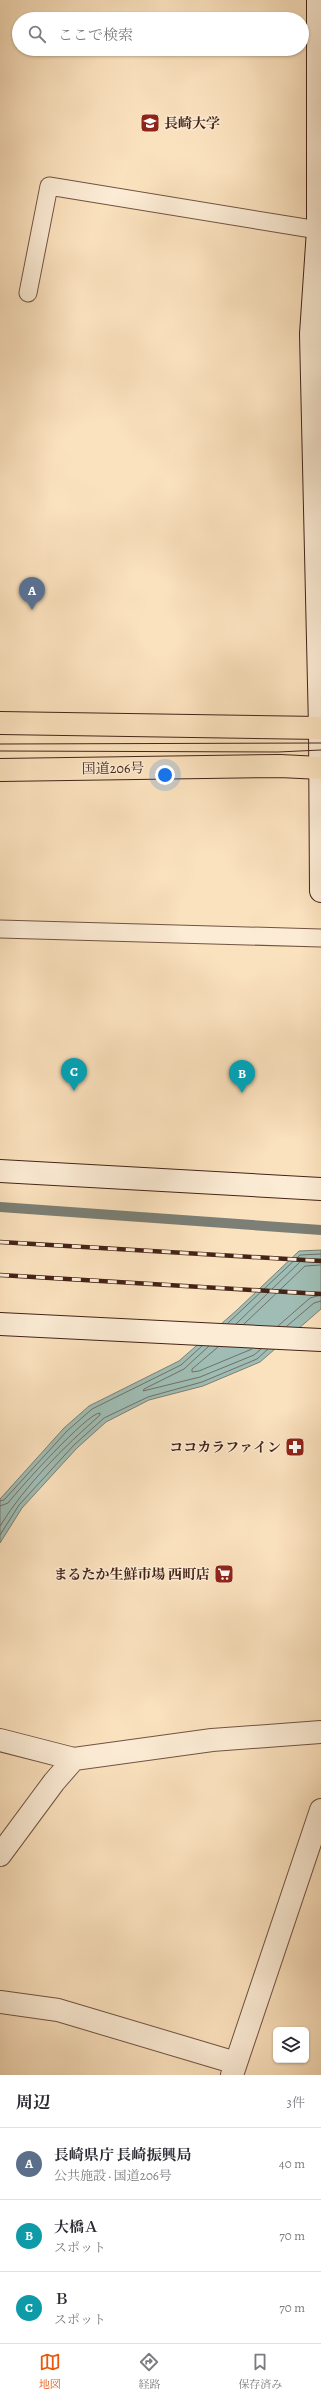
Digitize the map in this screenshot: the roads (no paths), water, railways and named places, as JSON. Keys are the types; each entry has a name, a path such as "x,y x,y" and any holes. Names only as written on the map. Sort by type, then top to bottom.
{"highway":[{"path":"0,722 321,728"},
{"name":"国道206号","path":"0,770 280,766 321,768"}],"street":[{"path":"318,0 318,230 316,334 321,728 321,891"},
{"path":"0,1171 321,1189"},
{"path":"0,1324 321,1340"},
{"path":"0,1740 74,1759 212,1740 321,1732"},
{"path":"0,1856 54,1782 74,1759"},
{"path":"0,2002 58,2010 234,2069 321,1810"}],"lane":[{"path":"28,293 49,186 318,230"},
{"path":"0,929 321,938"}],"water":[{"path":"321,1250 321,1309 260,1362 203,1386 149,1400 106,1422 77,1448 22,1508 0,1543 0,1499 64,1428 89,1406 179,1361 237,1310 299,1251"}],"waterway":[{"path":"0,1207 321,1230"}],"tram line":[{"path":"0,744 321,743"},
{"path":"0,751 278,752 321,750"}],"railway":[{"path":"0,1242 321,1261"},
{"path":"0,1275 321,1294"}],"place":[{"name":"長崎大学","path":"150,123"},
{"name":"長崎県庁 長崎振興局","path":"32,610"},
{"name":"Ｂ","path":"74,1091"},
{"name":"大橋Ａ","path":"242,1093"},
{"name":"ココカラファイン","path":"295,1447"},
{"name":"まるたか生鮮市場 西町店","path":"224,1574"}]}
